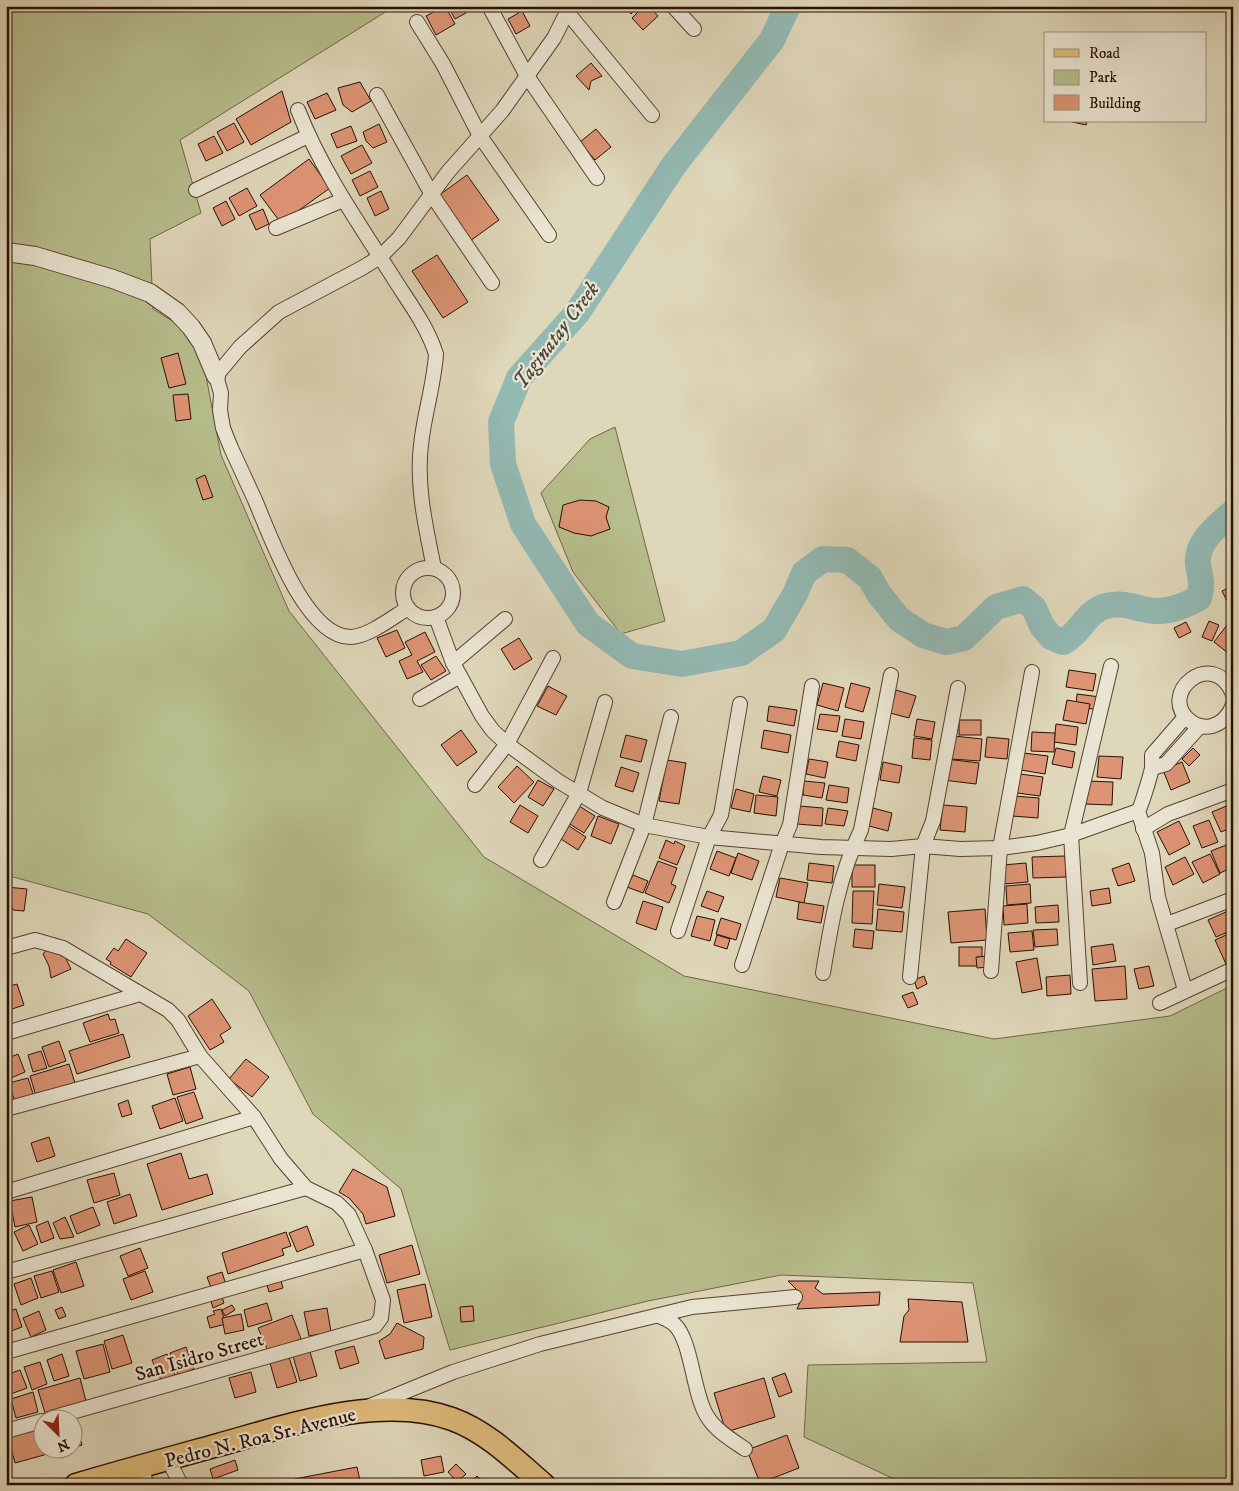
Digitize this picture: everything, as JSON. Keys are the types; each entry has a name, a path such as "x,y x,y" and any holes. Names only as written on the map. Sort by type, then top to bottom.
{"main road":[{"name":"Pedro N. Roa Sr. Avenue","path":"76,1485 144,1476 168,1459 288,1425 358,1412 400,1410 423,1412 452,1419 482,1434 544,1485"}],"street":[{"path":"489,6 527,76 597,178"},
{"path":"673,6 694,29"},
{"path":"216,376 240,347 279,312 312,296 380,257 399,238 448,172 502,111 554,38 567,8 652,115"},
{"path":"417,22 443,64 480,136 549,235"},
{"path":"377,95 432,195 492,283"},
{"path":"298,110 308,136 343,200 421,322 433,344 436,354 419,467 425,519 434,568"},
{"path":"196,190 308,136"},
{"path":"276,228 343,200"},
{"path":"6,252 35,256 113,279 150,293 177,312 202,343 221,393 220,410 223,428 287,576 304,602 332,631 349,637 368,632 408,608"},
{"path":"434,568 448,576 452,583 454,593 452,603 446,612 436,617 421,617 414,614 408,608 403,596 405,583 408,577 419,569 434,568"},
{"path":"436,617 460,676 482,716 493,731 507,744 558,781 603,808 644,825 709,837 852,849 891,849 923,846 1000,848 1037,843 1071,835 1138,811 1141,807 1142,796 1152,768 1152,755 1185,717"},
{"path":"454,663 505,619"},
{"path":"475,785 507,744 553,658"},
{"path":"1080,983 1071,835 1111,666"},
{"path":"991,971 1000,848 1032,672"},
{"path":"1232,688 1216,675 1199,674 1185,684 1180,700 1181,709 1185,717 1192,723 1209,727 1218,725 1225,719 1233,705"},
{"path":"823,973 832,914 852,849 861,830 891,675"},
{"path":"420,699 460,676"},
{"path":"742,965 790,824 812,686"},
{"path":"910,978 923,846 933,821 958,688"},
{"path":"541,860 579,793 605,702"},
{"path":"678,931 709,837 721,816 740,704"},
{"path":"614,902 644,825 671,717"},
{"path":"1152,768 1166,764 1200,726"},
{"path":"1143,829 1168,814 1233,790"},
{"path":"1138,811 1152,853 1158,897 1185,990"},
{"path":"1167,924 1233,899"},
{"path":"6,948 34,940 63,948 168,1010 178,1020 200,1056 254,1117 280,1159 306,1188 6,1272"},
{"path":"1160,1003 1233,969"},
{"path":"6,1033 140,994"},
{"path":"6,1109 200,1056"},
{"path":"6,1192 254,1117"},
{"name":"San Isidro Street","path":"82,1410 375,1326 381,1318 383,1300 365,1250 349,1215 337,1204 306,1188"},
{"path":"6,1352 365,1250"},
{"path":"358,1412 453,1372 540,1344 692,1308 795,1297"},
{"path":"659,1316 675,1325 681,1333 701,1404 707,1417 716,1427 745,1449"},
{"path":"6,1431 32,1424"},
{"path":"168,1459 181,1485"}],"green space":[{"path":"6,6 395,6 180,140 201,213 150,239 153,309 185,329 202,355 221,455 289,611 484,857 684,976 994,1039 1170,1016 1233,985 1233,1485 907,1485 804,1437 808,1365 987,1362 973,1283 781,1275 648,1301 450,1350 401,1189 313,1114 249,991 148,914 6,875"},
{"path":"615,427 665,621 621,634 573,572 541,493 590,439"}],"building":[{"path":"445,6 455,24 436,35 426,16"},
{"path":"448,6 471,6 473,9 455,19"},
{"path":"624,6 639,6 631,14"},
{"path":"644,6 649,6 658,16 643,30 632,18"},
{"path":"522,11 530,26 516,34 508,19"},
{"path":"591,63 602,76 591,81 589,90 576,76"},
{"path":"360,82 371,101 352,112 343,105 338,88"},
{"path":"282,91 291,122 251,145 236,119"},
{"path":"327,93 336,110 315,119 307,102"},
{"path":"1072,122 1087,122 1086,125"},
{"path":"234,123 244,142 227,151 217,132"},
{"path":"379,124 387,142 373,148 366,141 363,132"},
{"path":"351,126 357,141 337,148 331,134"},
{"path":"596,129 611,147 595,160 580,142"},
{"path":"214,136 223,153 206,161 198,144"},
{"path":"362,145 372,163 351,174 341,156"},
{"path":"309,159 330,188 281,223 260,195"},
{"path":"370,171 378,187 360,196 352,180"},
{"path":"467,175 499,220 470,241 438,196"},
{"path":"247,188 257,206 239,216 229,198"},
{"path":"381,191 389,209 375,216 367,198"},
{"path":"226,201 235,219 222,226 213,208"},
{"path":"263,209 269,224 256,230 249,215"},
{"path":"437,255 468,302 443,318 412,271"},
{"path":"178,353 186,384 169,388 161,358"},
{"path":"188,394 191,419 176,421 173,395"},
{"path":"205,475 213,497 203,500 196,479"},
{"path":"580,500 596,501 609,507 606,517 610,529 591,536 574,533 559,527 563,505"},
{"path":"1233,586 1233,599 1227,601 1222,591"},
{"path":"1209,621 1219,625 1212,641 1202,637"},
{"path":"1186,622 1191,632 1179,638 1174,628"},
{"path":"1227,625 1233,629 1233,657 1214,642"},
{"path":"397,630 405,648 386,657 377,638"},
{"path":"425,632 435,652 417,661 423,672 407,679 399,661 412,655 405,642"},
{"path":"519,638 532,659 514,670 501,649"},
{"path":"436,656 446,671 431,680 421,665"},
{"path":"1069,670 1096,674 1093,691 1066,687"},
{"path":"823,683 844,688 838,711 817,705"},
{"path":"851,683 870,688 863,712 845,707"},
{"path":"548,686 567,696 556,715 537,706"},
{"path":"896,690 916,696 909,718 890,713"},
{"path":"1077,694 1100,697 1098,710 1076,706"},
{"path":"1067,700 1090,704 1086,724 1063,720"},
{"path":"769,706 797,710 794,726 767,721"},
{"path":"820,714 840,716 837,732 817,729"},
{"path":"845,719 864,722 861,739 842,736"},
{"path":"917,719 935,722 932,739 914,736"},
{"path":"959,720 981,720 981,735 959,735"},
{"path":"1056,724 1078,727 1076,745 1054,742"},
{"path":"461,730 477,752 457,766 441,745"},
{"path":"764,730 791,735 788,753 761,748"},
{"path":"1032,732 1055,733 1054,752 1031,751"},
{"path":"626,735 647,740 641,762 620,757"},
{"path":"954,736 982,739 980,761 951,759"},
{"path":"987,737 1009,739 1007,759 985,757"},
{"path":"914,738 932,740 930,760 912,758"},
{"path":"839,741 859,745 856,761 836,757"},
{"path":"1056,748 1075,752 1072,768 1052,764"},
{"path":"1193,748 1200,755 1189,766 1182,759"},
{"path":"1023,753 1048,756 1045,774 1021,770"},
{"path":"1099,756 1123,757 1121,779 1097,777"},
{"path":"809,759 828,762 825,778 806,774"},
{"path":"946,759 979,763 976,784 943,780"},
{"path":"667,760 686,763 679,804 659,801"},
{"path":"883,762 902,766 899,783 880,780"},
{"path":"1182,762 1190,782 1171,790 1163,770"},
{"path":"517,766 534,782 514,803 498,787"},
{"path":"621,767 639,773 633,792 615,786"},
{"path":"1020,774 1043,777 1040,796 1017,793"},
{"path":"763,776 781,780 777,796 759,792"},
{"path":"538,780 554,789 543,806 528,797"},
{"path":"804,781 825,783 822,798 803,795"},
{"path":"1086,781 1113,782 1112,805 1085,804"},
{"path":"829,785 849,788 847,803 826,800"},
{"path":"736,789 754,794 750,812 731,808"},
{"path":"756,795 778,797 776,816 754,813"},
{"path":"1014,796 1039,798 1038,818 1012,816"},
{"path":"576,804 595,816 584,833 565,821"},
{"path":"520,805 538,816 528,833 510,822"},
{"path":"943,805 967,807 965,832 940,830"},
{"path":"1229,805 1233,815 1233,827 1221,832 1212,812"},
{"path":"799,806 823,808 822,826 797,824"},
{"path":"828,808 848,811 844,826 825,824"},
{"path":"873,808 892,813 888,831 869,826"},
{"path":"598,816 619,824 611,844 591,836"},
{"path":"1209,820 1218,842 1202,848 1193,826"},
{"path":"1179,821 1190,844 1169,855 1157,832"},
{"path":"569,826 586,837 578,850 561,839"},
{"path":"666,840 674,844 675,841 685,846 677,865 659,858"},
{"path":"1229,844 1233,852 1233,867 1220,873 1211,851"},
{"path":"717,851 736,858 729,876 710,869"},
{"path":"738,853 759,861 752,880 731,873"},
{"path":"1210,854 1220,874 1203,883 1192,862"},
{"path":"1065,856 1066,877 1033,878 1032,857"},
{"path":"1185,857 1194,874 1173,885 1165,867"},
{"path":"658,861 677,868 671,884 676,886 669,903 645,893"},
{"path":"809,863 834,866 832,883 807,880"},
{"path":"1026,863 1028,882 1004,884 1003,865"},
{"path":"1129,863 1135,881 1118,886 1112,869"},
{"path":"852,865 875,865 875,887 852,887"},
{"path":"633,875 648,881 643,893 627,887"},
{"path":"780,878 808,883 804,903 776,897"},
{"path":"879,884 905,887 902,908 877,905"},
{"path":"1030,884 1031,903 1007,905 1006,886"},
{"path":"6,887 27,889 24,911 13,910 11,905 6,905"},
{"path":"1109,888 1111,903 1092,906 1090,891"},
{"path":"707,891 724,897 718,912 701,906"},
{"path":"853,891 874,891 872,924 852,923"},
{"path":"643,901 663,907 656,930 636,923"},
{"path":"799,902 824,906 821,923 797,919"},
{"path":"1027,904 1028,923 1004,925 1003,906"},
{"path":"1058,905 1059,922 1036,923 1035,907"},
{"path":"878,909 904,912 902,932 876,930"},
{"path":"985,909 987,940 951,943 948,912"},
{"path":"1228,911 1233,922 1233,930 1216,937 1208,920"},
{"path":"697,916 715,920 710,941 691,936"},
{"path":"721,918 741,924 736,940 716,934"},
{"path":"855,929 874,931 872,949 853,947"},
{"path":"1057,929 1058,945 1035,947 1033,930"},
{"path":"1032,931 1034,950 1010,952 1008,933"},
{"path":"1233,932 1233,961 1226,964 1215,940"},
{"path":"717,935 730,939 727,949 714,945"},
{"path":"126,939 147,953 131,977 110,964 111,962 106,959 114,948 118,951"},
{"path":"1113,944 1116,961 1093,965 1091,947"},
{"path":"959,947 982,947 982,966 959,966"},
{"path":"48,948 63,953 71,969 51,978 49,966 43,954"},
{"path":"990,956 990,967 977,968 976,957"},
{"path":"1037,958 1042,989 1022,993 1016,962"},
{"path":"1125,966 1127,999 1095,1001 1092,969"},
{"path":"1149,966 1154,986 1139,989 1134,969"},
{"path":"1070,975 1071,994 1047,996 1046,977"},
{"path":"924,976 927,984 917,989 914,980"},
{"path":"17,984 24,1005 6,1011 6,987"},
{"path":"913,992 918,1004 908,1008 902,996"},
{"path":"212,999 231,1028 220,1035 224,1042 210,1050 188,1016"},
{"path":"108,1014 110,1020 115,1019 119,1033 90,1042 83,1023"},
{"path":"123,1034 130,1057 77,1074 69,1051"},
{"path":"59,1041 66,1061 49,1067 42,1047"},
{"path":"41,1051 47,1068 33,1072 28,1055"},
{"path":"18,1054 25,1072 11,1078 6,1068 6,1059"},
{"path":"246,1059 269,1077 252,1097 229,1079"},
{"path":"69,1064 75,1083 36,1096 30,1076"},
{"path":"190,1067 196,1089 173,1095 167,1074"},
{"path":"28,1078 35,1100 16,1106 9,1083"},
{"path":"194,1092 203,1118 186,1124 177,1097"},
{"path":"175,1098 183,1121 160,1129 152,1106"},
{"path":"128,1100 132,1114 122,1117 118,1104"},
{"path":"49,1137 55,1156 37,1162 31,1143"},
{"path":"181,1153 189,1179 207,1174 213,1194 162,1210 147,1164"},
{"path":"353,1169 387,1187 395,1216 366,1224 363,1214 349,1198 339,1192"},
{"path":"114,1173 120,1195 94,1203 87,1180"},
{"path":"130,1194 137,1216 114,1224 107,1202"},
{"path":"32,1197 37,1222 15,1227 10,1201"},
{"path":"93,1207 100,1225 77,1234 70,1216"},
{"path":"65,1217 74,1237 60,1239 53,1223"},
{"path":"48,1221 54,1238 41,1243 36,1226"},
{"path":"29,1225 38,1244 23,1251 14,1232"},
{"path":"307,1226 314,1245 297,1252 289,1233"},
{"path":"286,1232 291,1246 282,1249 284,1255 228,1274 222,1253"},
{"path":"412,1245 420,1274 387,1283 379,1255"},
{"path":"140,1248 148,1268 128,1276 120,1256"},
{"path":"76,1262 84,1286 61,1293 53,1270"},
{"path":"52,1271 59,1292 41,1298 34,1276"},
{"path":"145,1271 153,1292 131,1300 123,1279"},
{"path":"222,1272 226,1285 212,1290 207,1277"},
{"path":"280,1277 283,1288 269,1292 266,1281"},
{"path":"31,1278 38,1298 21,1305 14,1284"},
{"path":"788,1281 819,1281 815,1288 823,1294 880,1292 879,1305 797,1309 803,1296"},
{"path":"425,1284 432,1317 404,1323 397,1290"},
{"path":"222,1297 224,1303 213,1308 211,1301"},
{"path":"908,1299 962,1302 968,1342 900,1342 904,1316 909,1310"},
{"path":"267,1303 272,1320 248,1327 244,1310"},
{"path":"232,1305 235,1310 225,1316 222,1310"},
{"path":"473,1306 474,1321 461,1322 460,1307"},
{"path":"62,1307 66,1316 59,1319 55,1310"},
{"path":"327,1308 331,1332 309,1336 304,1312"},
{"path":"16,1309 22,1327 6,1333 6,1312"},
{"path":"221,1309 226,1324 210,1328 207,1317 215,1314 213,1311"},
{"path":"39,1311 46,1330 31,1337 23,1318"},
{"path":"241,1314 244,1330 225,1334 222,1318"},
{"path":"292,1315 301,1339 268,1351 258,1328"},
{"path":"397,1323 424,1337 423,1349 385,1359 379,1341 390,1334"},
{"path":"123,1335 132,1363 112,1369 104,1341"},
{"path":"103,1344 110,1372 84,1379 76,1351"},
{"path":"354,1346 359,1363 340,1369 335,1351"},
{"path":"186,1347 194,1369 178,1375 170,1353"},
{"path":"310,1352 317,1376 300,1381 293,1356"},
{"path":"62,1354 69,1376 54,1381 47,1360"},
{"path":"167,1354 175,1375 161,1380 152,1360"},
{"path":"289,1357 297,1382 277,1388 270,1363"},
{"path":"40,1362 47,1384 32,1390 24,1367"},
{"path":"20,1370 27,1388 8,1395 6,1375"},
{"path":"251,1372 256,1392 235,1398 229,1378"},
{"path":"785,1373 792,1392 779,1397 772,1378"},
{"path":"80,1378 86,1401 62,1408 43,1408 38,1390"},
{"path":"764,1378 775,1417 726,1432 714,1393"},
{"path":"33,1392 37,1408 32,1408 32,1414 16,1418 11,1399"},
{"path":"32,1430 33,1458 15,1463 8,1437"},
{"path":"787,1435 799,1468 760,1483 747,1450"},
{"path":"441,1456 444,1472 424,1476 421,1460"},
{"path":"235,1460 238,1470 213,1479 210,1469"},
{"path":"456,1464 466,1474 457,1482 448,1472"},
{"path":"357,1467 361,1485 284,1485 284,1481"},
{"path":"477,1476 485,1485 468,1485"},
{"path":"788,1479 791,1485 774,1485"}],"waterway":[{"name":"Taginatay Creek","path":"788,6 772,40 674,165 577,313 519,378 501,422 503,464 523,524 588,624 632,656 682,664 741,653 774,630 795,594 804,573 823,559 847,560 870,578 879,594 899,619 923,635 946,642 964,638 996,607 1023,599 1034,608 1042,626 1051,637 1063,642 1093,612 1106,606 1132,606 1161,611 1178,608 1199,598 1201,584 1198,555 1210,534 1233,512"}]}
